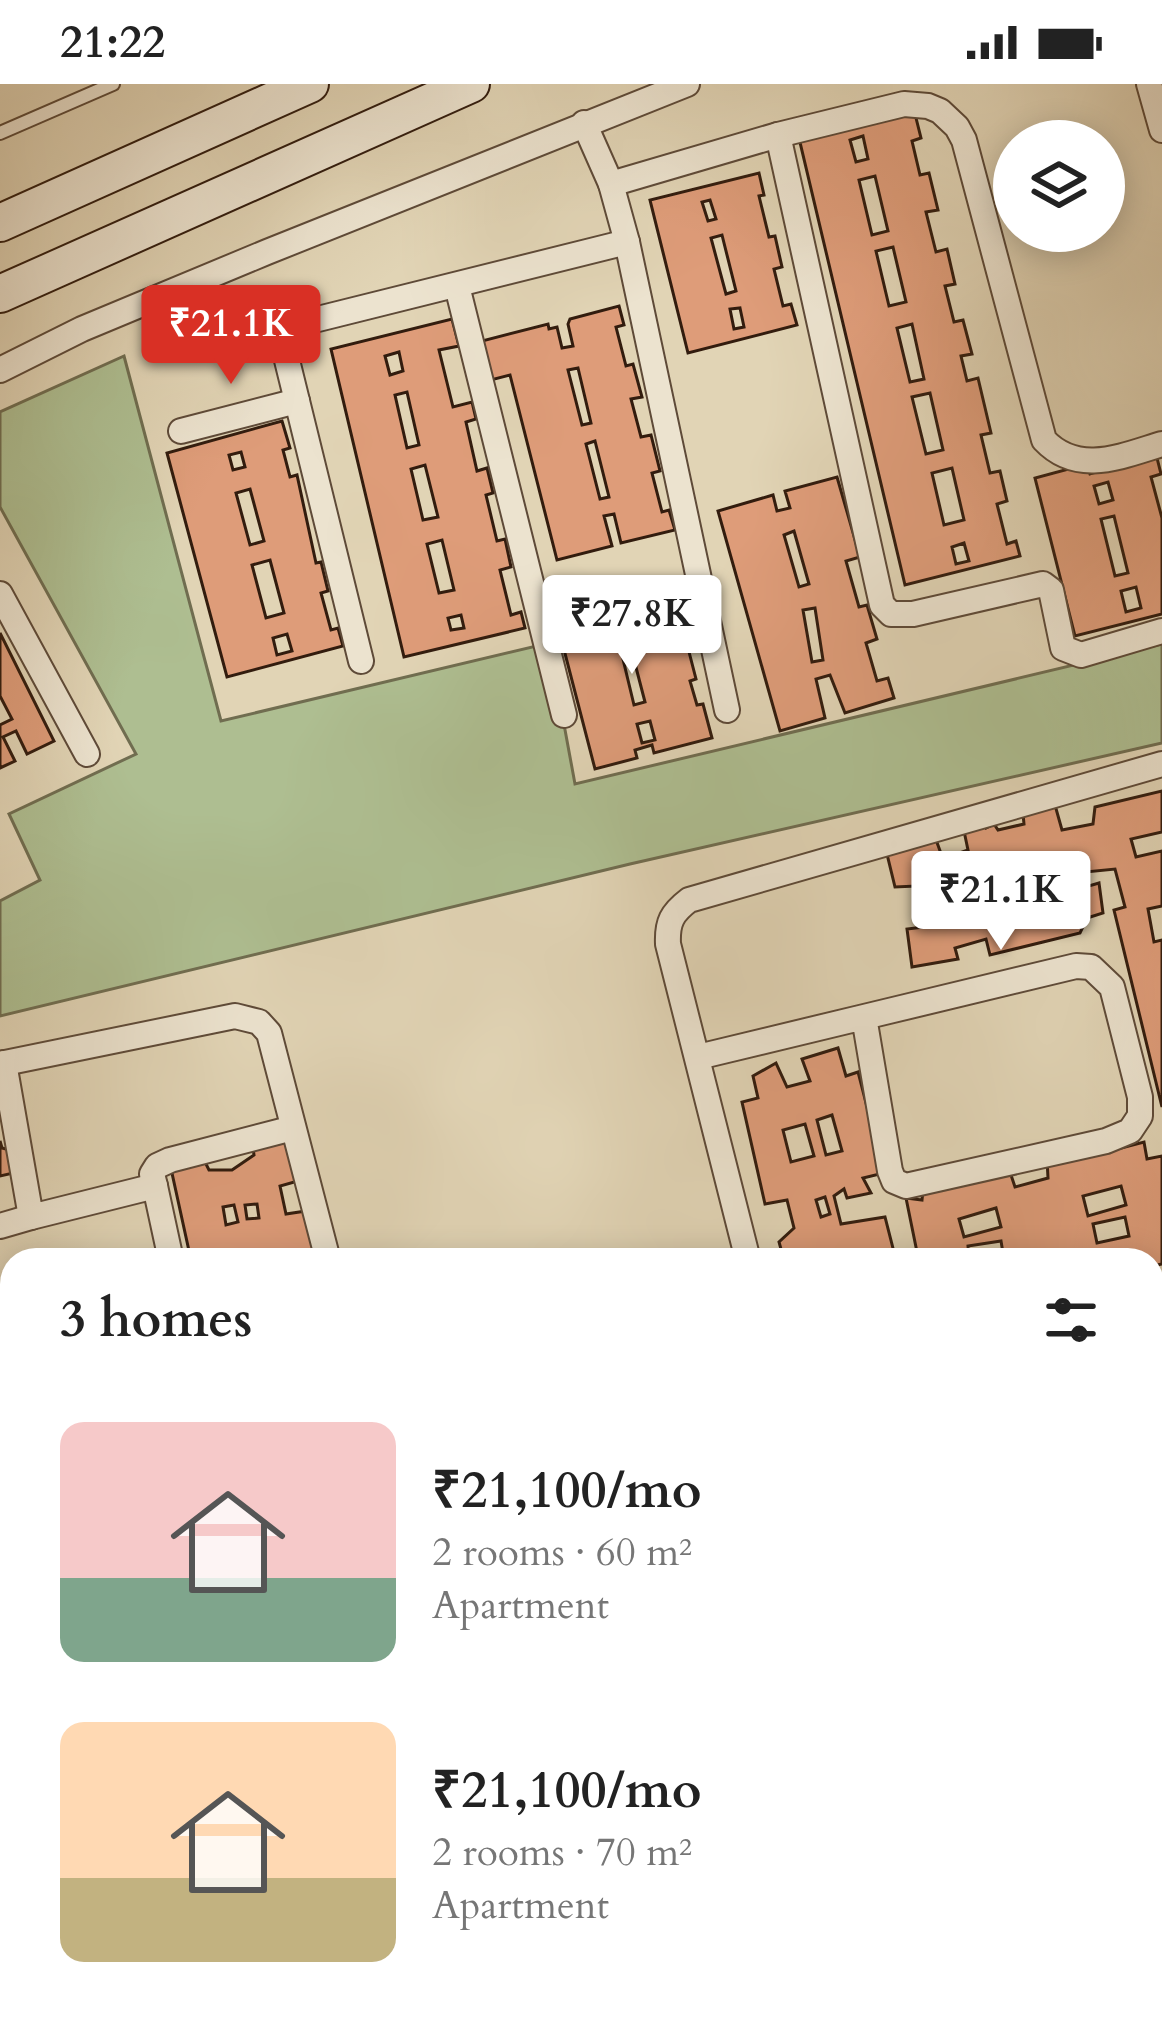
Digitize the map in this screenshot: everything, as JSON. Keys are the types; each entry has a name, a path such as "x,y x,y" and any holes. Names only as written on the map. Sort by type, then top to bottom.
{"main road":[{"path":"0,223 310,84"},
{"path":"0,294 471,84"}],"street":[{"path":"0,370 102,320 687,84"},
{"path":"1149,84 1162,130"},
{"path":"611,184 904,104 940,111 964,140 1044,440 1076,461 1089,462 1162,444"},
{"path":"584,123 611,184 627,242 727,710"},
{"path":"778,135 882,605 891,614 913,614 1043,584 1052,590 1063,648 1068,652 1081,655 1162,631"},
{"path":"361,661 283,344 285,334 292,327 627,242"},
{"path":"457,286 564,715"},
{"path":"181,431 297,401"},
{"path":"0,594 87,754"},
{"path":"745,1248 668,944 667,925 674,911 689,900 1162,764"},
{"path":"698,1057 864,1017 1076,966 1091,967 1112,987 1140,1097 1140,1116 1130,1131 1106,1141 906,1186 894,1181 890,1172 864,1017"},
{"path":"31,1217 2,1064 247,1016 268,1033 325,1248"},
{"path":"168,1248 152,1174 158,1166 293,1128"},
{"path":"0,1226 154,1186"}],"lane":[{"path":"0,133 113,84"}],"green space":[{"path":"124,356 221,721 549,643 575,784 1162,644 1162,743 630,864 0,1016 0,901 40,880 9,814 136,754 0,507 0,412"}],"building":[{"path":"914,110 921,138 912,141 920,175 929,173 938,210 926,212 936,252 947,249 955,284 945,286 954,322 963,320 972,354 961,356 967,381 978,378 991,433 981,435 990,473 1000,471 1007,501 997,504 1007,544 1016,541 1020,556 905,585 799,138","holes":["863,136 868,159 856,162 850,140","875,176 888,231 872,235 859,180","893,247 906,302 889,306 876,251","912,324 924,379 910,382 897,328","930,393 943,450 926,454 912,397","952,468 964,520 944,525 932,473","964,543 969,561 956,564 952,547"]},
{"path":"759,173 769,237 775,236 782,267 774,269 783,306 791,304 797,325 688,353 650,200","holes":["710,200 716,219 708,221 702,202","722,235 736,291 726,294 711,238","740,308 744,327 734,329 730,309"]},
{"path":"619,306 624,325 616,327 626,366 633,364 642,397 631,399 641,437 651,435 660,471 652,473 662,512 669,510 675,530 621,543 614,514 604,516 612,546 557,560 510,375 487,381 478,342 548,324 549,329 557,327 562,348 573,346 570,319","holes":["578,368 591,423 582,425 568,370","595,441 609,497 600,499 586,444"]},
{"path":"452,319 459,346 439,350 453,407 472,402 476,419 466,422 477,471 487,468 493,493 486,495 497,541 505,539 511,567 500,570 511,615 521,612 525,628 404,657 331,349","holes":["399,352 403,371 390,375 385,356","407,392 419,445 407,448 395,395","425,465 438,517 423,520 411,469","442,540 454,590 439,593 427,544","461,615 464,628 451,630 448,618"]},
{"path":"282,421 290,448 283,450 290,477 297,475 316,563 321,562 328,591 321,593 331,630 338,628 343,646 227,677 167,453","holes":["241,452 245,467 233,470 229,455","250,489 264,541 250,545 236,493","270,560 284,613 266,618 252,565","287,634 292,651 277,655 273,638"]},
{"path":"1156,454 1161,474 1151,477 1162,518 1162,614 1075,636 1035,478 1087,464 1090,474","holes":["1108,482 1113,500 1099,504 1094,486","1114,516 1128,573 1115,576 1101,519","1136,587 1141,608 1126,612 1121,591"]},
{"path":"837,477 860,557 846,561 859,607 867,605 877,639 866,643 877,681 888,678 894,698 845,713 830,675 816,679 825,718 780,731 718,511 773,495 777,511 790,508 785,491","holes":["794,531 809,584 799,587 784,535","815,608 823,660 812,662 803,610"]},
{"path":"672,584 678,607 670,609 681,650 688,648 696,679 690,681 697,705 703,704 712,738 654,753 652,745 635,750 637,758 595,769 555,615 602,603 603,609 621,605 619,598","holes":["623,612 628,634 619,637 613,614","632,652 645,702 634,705 622,655","650,721 655,740 642,743 637,724"]},
{"path":"0,633 54,741 27,754 16,731 3,737 15,761 0,768 0,725 12,719 0,696"},
{"path":"1162,791 1162,832 1131,839 1136,857 1162,851 1162,906 1148,909 1154,942 1162,940 1162,1107 1114,910 1125,907 1115,869 1085,872 1089,886 1099,883 1103,913 1087,918 1080,933 990,955 986,939 955,948 958,959 912,967 907,929 924,927 916,886 895,887 886,850 935,837 943,859 968,850 964,831 983,823 986,828 994,824 998,830 1024,824 1023,814 1055,805 1062,830 1093,824 1095,807","holes":["1038,856 1042,872 1009,880 1005,864","967,880 970,890 957,892 954,883","1044,886 1048,902 1016,908 1013,892","971,902 974,913 962,917 958,907"]},
{"path":"838,1048 846,1076 858,1072 884,1173 863,1178 871,1193 847,1198 844,1189 834,1196 841,1224 885,1217 893,1248 781,1248 779,1242 794,1228 787,1200 765,1204 742,1102 758,1098 753,1076 776,1063 787,1087 810,1081 802,1059","holes":["832,1115 842,1151 826,1155 817,1120","805,1124 814,1156 791,1162 783,1130","825,1197 830,1214 821,1217 816,1200"]},
{"path":"283,1133 298,1181 280,1186 286,1214 306,1211 314,1248 188,1248 170,1164 201,1154 209,1170 232,1170 254,1155 252,1141","holes":["257,1204 259,1218 247,1219 245,1205","234,1205 238,1222 226,1225 223,1207"]},
{"path":"0,1141 2,1148 10,1150 18,1172 0,1176"},
{"path":"1144,1142 1147,1159 1162,1156 1162,1248 1002,1248 1001,1241 916,1248 906,1198 922,1200 923,1190 1008,1166 1015,1187 1048,1178 1047,1159","holes":["1121,1186 1126,1205 1088,1216 1083,1196","996,1208 1001,1227 964,1237 959,1219","1125,1217 1129,1236 1097,1243 1093,1224"]}]}
